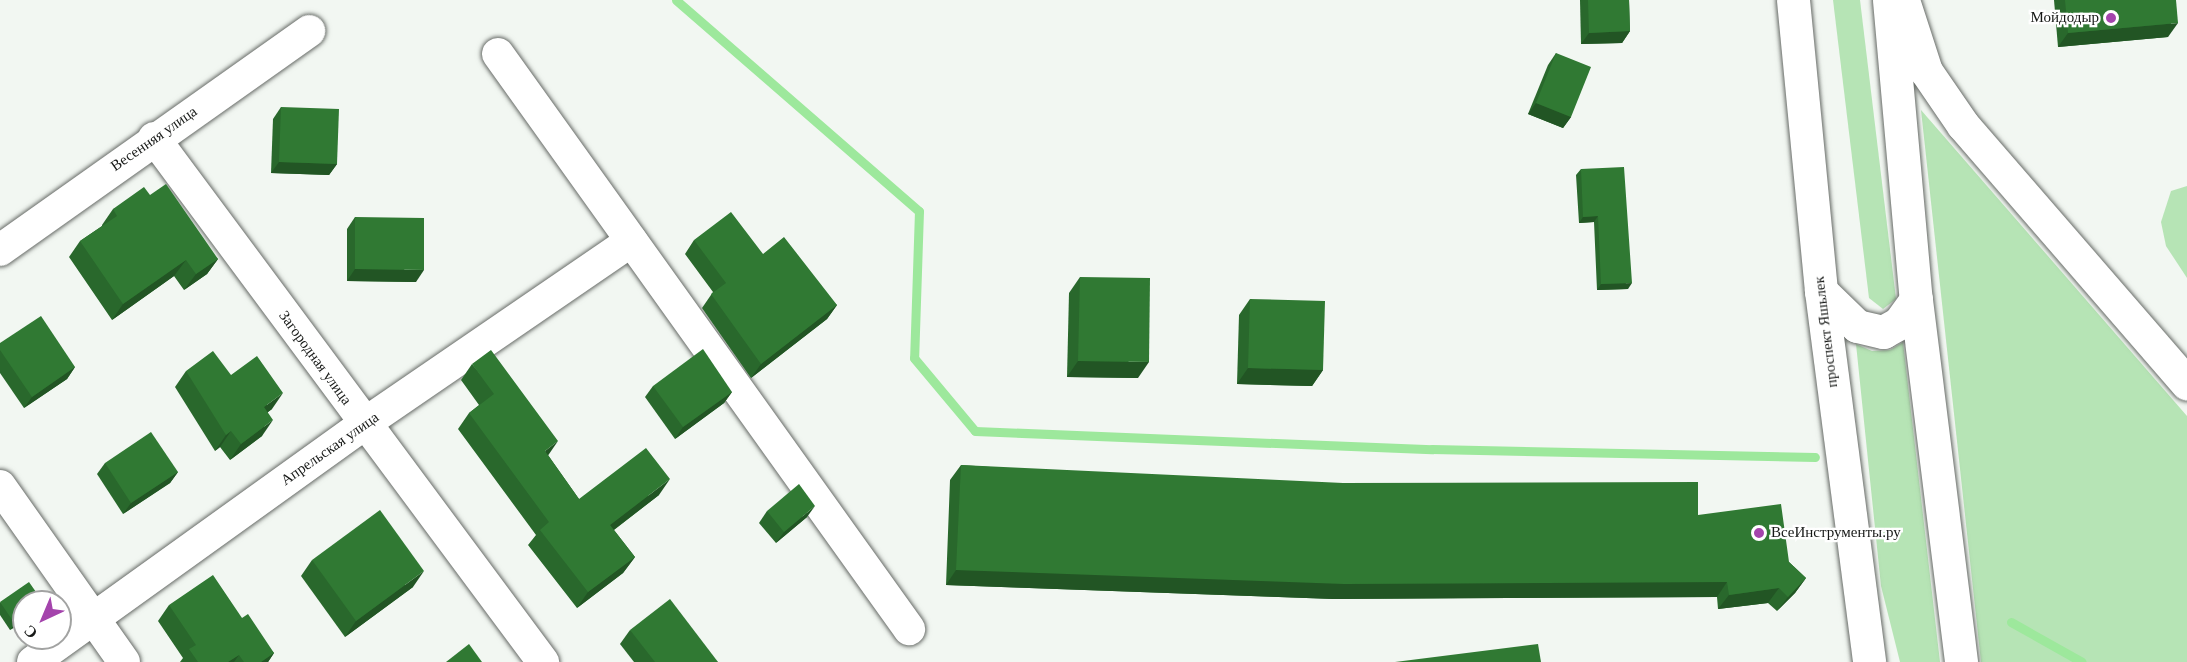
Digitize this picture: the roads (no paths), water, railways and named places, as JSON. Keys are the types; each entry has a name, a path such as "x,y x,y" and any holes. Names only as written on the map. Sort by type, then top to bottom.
{"main road":[{"name":"проспект Яшьлек","path":"1793,0 1821,291 1869,662"},
{"path":"1889,0 1916,300 1961,662"},
{"path":"1903,0 1926,71 1963,125 2187,384"},
{"path":"1821,291 1857,326 1883,332 1899,323 1916,300"}],"street":[{"name":"Весенняя улица","path":"0,250 154,138 309,31"},
{"path":"498,54 909,629"},
{"name":"Загородная улица","path":"154,138 364,424 543,662"},
{"name":"Апрельская улица","path":"33,662 364,424 631,241"},
{"path":"0,486 124,662"}],"waterway":[{"path":"676,0 919,211 914,358 975,431 1432,449 1815,457"},
{"path":"2011,622 2082,662"}],"place":[{"name":"Мойдодыр","path":"2111,18"},
{"name":"ВсеИнструменты.ру","path":"1759,533"}]}
